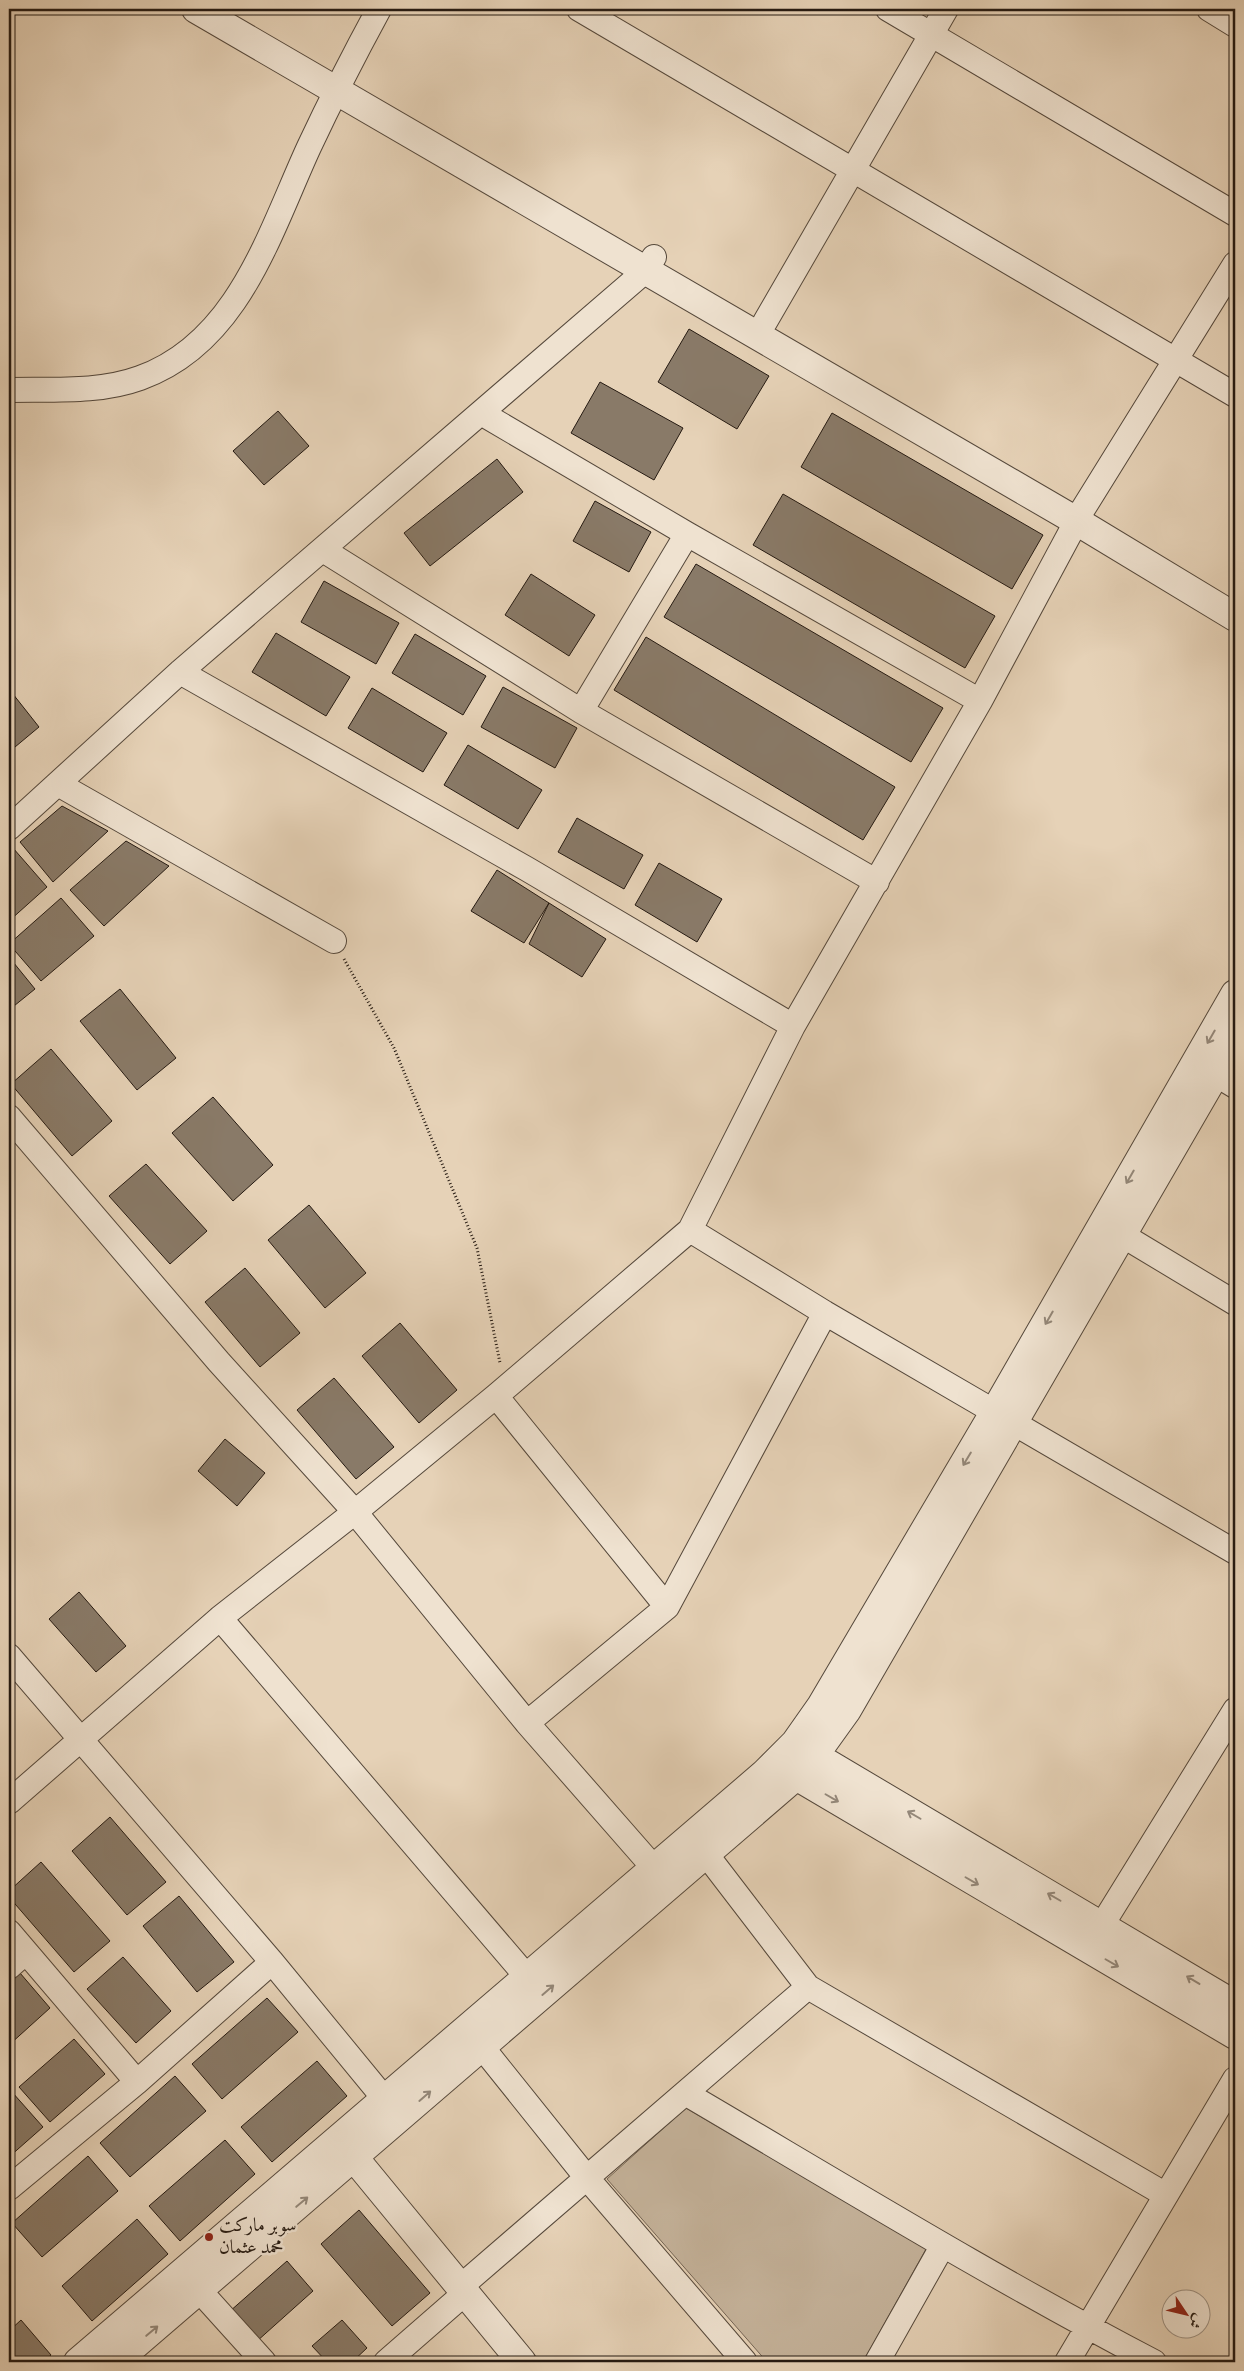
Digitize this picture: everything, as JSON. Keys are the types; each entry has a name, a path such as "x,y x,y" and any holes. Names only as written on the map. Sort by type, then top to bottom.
{"street":[{"path":"196,9 339,84 1080,516 1235,596"},
{"path":"224,9 339,84"},
{"path":"9,390 102,388 120,384 157,371 174,362 204,340 228,312 249,278 339,84 378,9"},
{"path":"579,9 1235,395"},
{"path":"888,9 1235,214"},
{"path":"765,322 946,9"},
{"path":"1210,9 1235,24"},
{"path":"649,264 765,322 1080,516 1235,617"},
{"path":"11,823 58,784 180,672 481,413 649,264"},
{"path":"9,1802 220,1618 355,1512 501,1392 690,1230 793,1026 980,701 1080,516 1235,264"},
{"path":"481,413 687,534 980,701"},
{"path":"581,711 687,534"},
{"path":"323,550 581,711 877,882"},
{"path":"180,672 527,869 793,1026"},
{"path":"58,784 334,941"},
{"path":"392,2108 482,2047 706,1854 785,1770 848,1710 1235,994"},
{"path":"1005,1417 1122,1235 1225,1080 1235,1040"},
{"path":"9,1117 219,1362 355,1512 526,1723 654,1868"},
{"path":"690,1230 825,1313 1235,1552"},
{"path":"1122,1235 1235,1303"},
{"path":"526,1723 667,1607 825,1313"},
{"path":"501,1392 667,1607"},
{"path":"220,1618 527,1977"},
{"path":"9,1656 272,1962 392,2108"},
{"path":"1102,1925 1235,1710"},
{"path":"805,1750 1235,2005"},
{"path":"78,2362 346,2148 392,2108 527,1977 654,1868 785,1770"},
{"path":"785,1770 1235,2035"},
{"path":"706,1854 808,1987 1166,2195"},
{"path":"9,1932 17,1960 137,2082"},
{"path":"9,2188 137,2082 272,1962"},
{"path":"386,2362 587,2178 808,1987"},
{"path":"482,2047 587,2178 744,2362"},
{"path":"1067,2362 1235,2079"},
{"path":"685,2093 943,2245 1154,2362"},
{"path":"114,2362 199,2290 346,2148"},
{"path":"346,2148 522,2362"},
{"path":"877,2362 943,2245"},
{"path":"199,2290 264,2362"}],"path":[{"path":"334,941 394,1048 477,1248 501,1392"}],"shaded area":[{"path":"686,2108 926,2249 863,2362 767,2362 607,2179"}],"building":[{"path":"689,329 769,376 737,429 658,382"},
{"path":"600,382 683,428 654,480 571,433"},
{"path":"278,411 309,446 264,485 233,451"},
{"path":"832,413 1043,535 1012,589 801,467"},
{"path":"497,459 523,492 430,566 404,533"},
{"path":"783,494 995,616 965,668 753,545"},
{"path":"595,501 651,532 629,572 573,541"},
{"path":"696,564 943,708 911,762 664,617"},
{"path":"531,574 595,615 569,656 505,615"},
{"path":"324,581 399,623 376,664 301,622"},
{"path":"276,633 350,677 326,716 252,672"},
{"path":"415,634 486,676 463,715 392,673"},
{"path":"646,637 895,787 863,840 614,690"},
{"path":"503,687 577,728 555,768 481,727"},
{"path":"372,688 447,733 423,772 348,728"},
{"path":"9,689 39,727 9,752"},
{"path":"468,745 542,790 518,829 444,785"},
{"path":"62,806 108,831 53,882 20,842"},
{"path":"577,818 643,855 624,889 558,852"},
{"path":"126,841 169,866 104,926 70,890"},
{"path":"13,848 47,887 9,921 9,852"},
{"path":"659,863 722,899 697,942 635,905"},
{"path":"497,870 549,903 524,943 471,911"},
{"path":"61,898 94,936 41,981 9,944"},
{"path":"549,903 606,939 582,977 529,944"},
{"path":"9,957 35,989 9,1010"},
{"path":"120,989 176,1058 137,1090 80,1021"},
{"path":"51,1049 112,1121 72,1156 11,1084"},
{"path":"213,1097 273,1165 233,1201 172,1133"},
{"path":"146,1164 207,1231 170,1264 109,1196"},
{"path":"309,1205 366,1273 325,1308 268,1240"},
{"path":"245,1268 300,1333 260,1367 205,1302"},
{"path":"400,1323 457,1390 419,1423 362,1356"},
{"path":"334,1378 394,1447 356,1479 297,1410"},
{"path":"225,1439 265,1473 237,1506 198,1471"},
{"path":"79,1592 126,1646 96,1672 49,1619"},
{"path":"110,1817 166,1882 127,1915 72,1851"},
{"path":"41,1862 110,1941 74,1972 9,1897 9,1891"},
{"path":"179,1896 234,1962 197,1992 143,1926"},
{"path":"123,1957 171,2011 136,2043 87,1989"},
{"path":"20,1973 50,2008 9,2045 9,1983"},
{"path":"267,1998 298,2032 222,2099 192,2064"},
{"path":"74,2039 105,2074 50,2122 19,2087"},
{"path":"317,2061 347,2096 272,2162 241,2127"},
{"path":"175,2076 206,2111 130,2177 100,2143"},
{"path":"12,2092 43,2127 9,2157 9,2095"},
{"path":"225,2140 255,2174 180,2241 149,2206"},
{"path":"88,2156 118,2191 42,2257 12,2223"},
{"path":"359,2210 430,2293 392,2326 321,2244"},
{"path":"137,2219 168,2254 92,2321 62,2286"},
{"path":"287,2261 313,2291 256,2342 229,2312"},
{"path":"21,2320 51,2355 43,2362 9,2362 9,2331"},
{"path":"342,2320 367,2348 352,2362 327,2362 312,2346"}],"place":[{"name":"سوبر ماركت محمد عثمان","path":"209,2237"}]}
